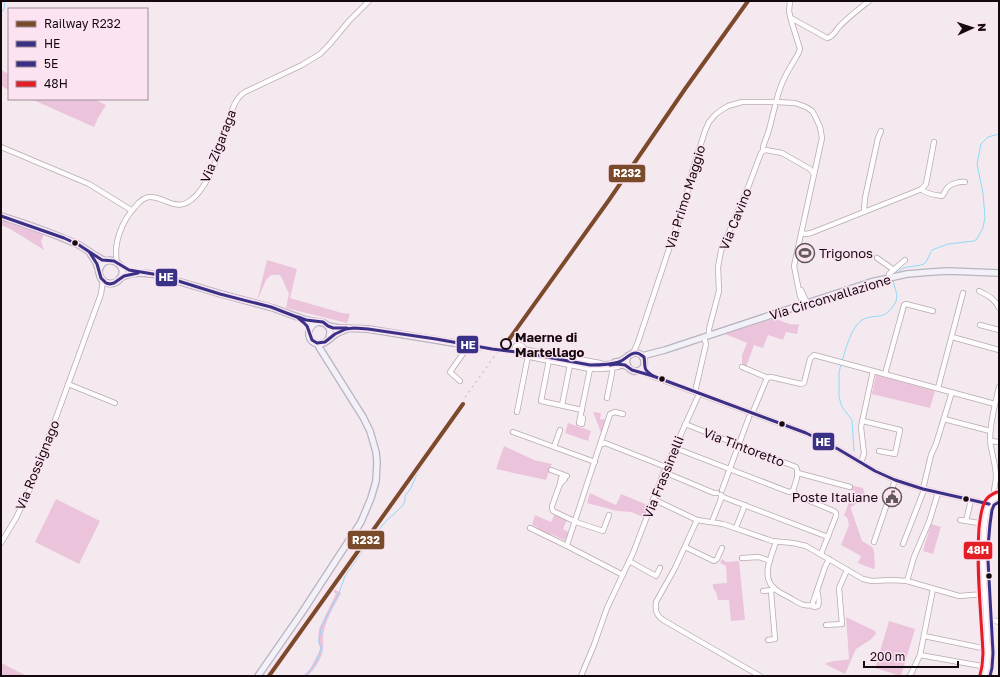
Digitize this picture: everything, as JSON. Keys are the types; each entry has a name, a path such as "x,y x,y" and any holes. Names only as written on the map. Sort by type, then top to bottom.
{"main road":[{"path":"1,216 64,238 84,248 90,253 107,261 113,261 129,270 157,275 272,308 306,320 324,323 328,326 339,328 368,329 478,347"},
{"path":"90,253 97,264 100,276 106,283 117,282 120,278 127,275 140,273"},
{"path":"99,271 100,266 107,261"},
{"path":"119,264 122,272 120,278"},
{"name":"Via Circonvallazione","path":"644,365 653,356 665,350 871,282 899,276 931,272 948,271 999,273"},
{"path":"258,676 298,619 361,522 376,481 376,452 370,432 363,417 318,344 311,339 309,331 303,322 292,315"},
{"path":"309,331 312,325 318,322"},
{"path":"325,356 327,341 330,333 328,326"},
{"path":"318,344 327,341 336,334 349,328"},
{"name":"Via Circonvallazione","path":"641,354 665,350"},
{"path":"524,353 590,365 604,365 617,364 628,367 633,371 642,369 644,359 641,354 634,353 619,362 604,365"},
{"path":"628,367 626,361 630,355"}],"street":[{"name":"Via Zigaraga","path":"119,264 116,256 122,226 132,210 142,200 147,198 156,198 180,205 187,203 200,191 212,170 235,104 239,97 245,92 302,65 320,54 329,46 346,24 369,1"},
{"name":"Via Cavino","path":"697,393 708,329 719,291 718,267 721,251 763,151 781,86 799,54 800,49 789,11 790,1"},
{"path":"791,18 829,38 832,37 839,27 869,1"},
{"name":"Via Primo Maggio","path":"630,355 638,342 686,198 692,172 705,131 709,122 720,111 735,104 742,102 776,104 790,102 801,105 812,111 816,116 822,132 817,162 794,266 799,287"},
{"path":"864,211 865,198 878,138 881,131"},
{"path":"801,233 806,234 817,230 921,189 926,184 934,142"},
{"path":"1,147 89,184 132,210"},
{"path":"763,151 766,150 782,153 810,169 814,174"},
{"path":"805,166 817,162"},
{"path":"921,189 926,193 942,196 950,186 965,182"},
{"path":"802,227 817,230"},
{"name":"Via Zigaraga","path":"107,261 112,257 117,248"},
{"path":"877,258 894,270"},
{"path":"890,278 889,274 904,260"},
{"name":"Via Rossignago","path":"1,543 28,495 101,294 103,280"},
{"name":"Via Rossignago","path":"101,294 106,287 112,283"},
{"path":"798,306 800,296 799,287"},
{"path":"799,287 806,303"},
{"path":"979,291 992,298 997,303 999,308"},
{"path":"938,388 963,293"},
{"path":"800,296 806,303"},
{"path":"885,374 904,305 906,304 933,311"},
{"path":"980,325 999,330"},
{"path":"952,337 999,350"},
{"name":"Via Primo Maggio","path":"638,342 638,348 641,354"},
{"path":"460,381 450,372 467,348"},
{"path":"517,412 524,353 590,369 628,367"},
{"path":"742,367 768,378 801,384 805,381 810,359 812,356 816,356 995,404"},
{"path":"549,360 541,401 582,410"},
{"path":"562,405 570,364"},
{"path":"644,365 646,372 653,376"},
{"path":"608,398 612,367"},
{"path":"580,417 590,369"},
{"path":"638,371 809,435 838,449 875,471 895,480 923,490 989,504"},
{"path":"861,462 864,454 861,427 874,371"},
{"path":"713,519 721,499 720,492 751,414 766,379 768,378"},
{"path":"68,384 115,403"},
{"path":"985,676 987,667 987,649 983,560 987,510 989,504 997,497 995,489 996,472 990,441 990,431 999,387"},
{"path":"903,544 923,490 931,455 936,444 952,392"},
{"name":"Via Frassinelli","path":"581,676 607,608 629,561 665,470 686,424 697,393"},
{"path":"567,546 610,414 615,412 623,414"},
{"path":"944,419 990,431"},
{"path":"863,420 900,430 895,454 879,451"},
{"name":"Via Tintoretto","path":"686,424 796,467 798,473 793,491"},
{"path":"554,447 560,430"},
{"path":"513,432 595,462"},
{"path":"990,441 999,442"},
{"path":"601,444 605,443 714,493 720,492"},
{"path":"675,448 789,492 793,491 798,496 834,510 836,516 821,554"},
{"path":"551,470 567,476 561,478 552,508 553,511 603,531 609,515"},
{"name":"Via Tintoretto","path":"798,473 850,487"},
{"path":"874,542 895,480"},
{"path":"720,492 723,497 828,537"},
{"path":"907,581 914,556 929,522 938,493"},
{"path":"653,499 697,520 723,524 776,542 806,546 847,570 870,581 907,581 959,596 984,594"},
{"path":"966,521 971,500"},
{"path":"737,525 744,505"},
{"path":"697,520 673,573 656,602 655,608 657,615 663,620 760,676"},
{"path":"960,520 985,524"},
{"path":"530,528 623,575"},
{"path":"768,640 775,639 773,589 769,581 768,569 776,542"},
{"path":"685,547 714,561 717,559 722,548"},
{"path":"742,558 760,557 770,561"},
{"path":"812,605 829,559"},
{"path":"629,561 656,576 660,568"},
{"path":"826,625 842,624 839,588 847,570"},
{"path":"763,590 773,589 803,605 812,605 814,607 819,605 817,590"},
{"path":"910,676 920,655 933,589"},
{"path":"986,618 999,622"},
{"path":"924,636 987,649"},
{"path":"920,655 987,667"}],"shaded area":[{"path":"1,70 8,74 8,90 1,86"},
{"path":"33,100 96,100 106,105 94,127"},
{"path":"1,219 44,234 41,241 44,250 12,230 1,225"},
{"path":"267,260 297,269 290,298 350,314 347,323 286,308 289,293 280,275 271,275 266,280 257,301"},
{"path":"775,318 790,324 799,324 797,334 786,332 783,340 768,335 763,348 754,345 746,367 742,365 742,355 747,343 725,334"},
{"path":"876,375 935,391 930,408 872,394"},
{"path":"593,412 601,413 600,419 606,420 602,435"},
{"path":"568,423 591,431 588,441 565,433"},
{"path":"504,446 534,460 552,464 546,480 496,469"},
{"path":"850,485 863,488 865,494 862,500 851,507 851,509 862,541 872,547 874,551 875,568 873,569 858,563 861,556 841,545 849,525 847,517 844,516 850,499 853,500 855,491 851,490"},
{"path":"590,493 616,505 621,494 650,506 645,518 631,512 617,511 587,503"},
{"path":"56,499 100,521 79,564 35,542"},
{"path":"555,514 567,520 563,529 569,532 566,541 537,529 537,527 532,525 535,515 551,522"},
{"path":"931,524 941,527 933,554 923,551"},
{"path":"722,559 726,562 739,561 745,620 731,621 729,600 718,600 716,592 713,588 713,584 727,583 726,566 720,563"},
{"path":"334,589 341,593 325,626 321,657 310,674 303,676 310,669 319,652 319,629 336,594 333,591"},
{"path":"846,617 875,631 876,634 856,649 845,674 825,664 849,659"},
{"path":"889,621 915,629 901,676 875,668"},
{"path":"1,663 27,676 1,676"}],"waterway":[{"path":"1,13 5,4 4,1"},
{"path":"897,273 903,268 924,264 932,250 948,244 974,241 977,239 983,228 985,217 983,193 977,164 981,144 988,137 999,134"},
{"path":"842,361 849,339 858,323 865,318 885,315 895,304 897,296 893,279"},
{"path":"841,364 839,373 839,397 842,407 852,420 854,451"},
{"path":"306,676 318,658 321,649 319,639 322,625 339,593 345,576 371,539 387,520 403,505 405,496 425,462"}],"tunnel":[{"path":"478,347 524,353"}],"railway":[{"path":"267,676 503,344"}],"rail line":[{"name":"R232","path":"505,345 609,200 685,89 748,1"},
{"name":"R232","path":"269,676 463,404"}],"transit line":[{"name":"HE","path":"1,216 64,238 79,245 102,260 114,261 129,270 159,275 220,294 271,307 297,317 307,326 312,340 317,343 325,342 335,334 346,329 354,328 436,339 590,365 616,363 631,354 638,353 644,357 646,370 653,376 806,433 838,449 875,471 895,480 923,489 989,504"},
{"name":"HE","path":"90,253 97,264 101,278 106,283 114,283 124,276 138,273"},
{"name":"HE","path":"298,317 306,320 323,322 333,328 347,328"},
{"name":"HE","path":"610,365 625,365 632,370 653,376"},
{"name":"48H","path":"980,675 983,653 978,574 979,528 985,501 990,495 997,492"},
{"name":"5E","path":"990,676 993,653 988,547 992,510 994,505 999,502"}],"place":[{"name":"Trigonos","path":"805,253"},
{"name":"Maerne di Martellago","path":"506,344"},
{"name":"Poste Italiane","path":"892,497"}]}
